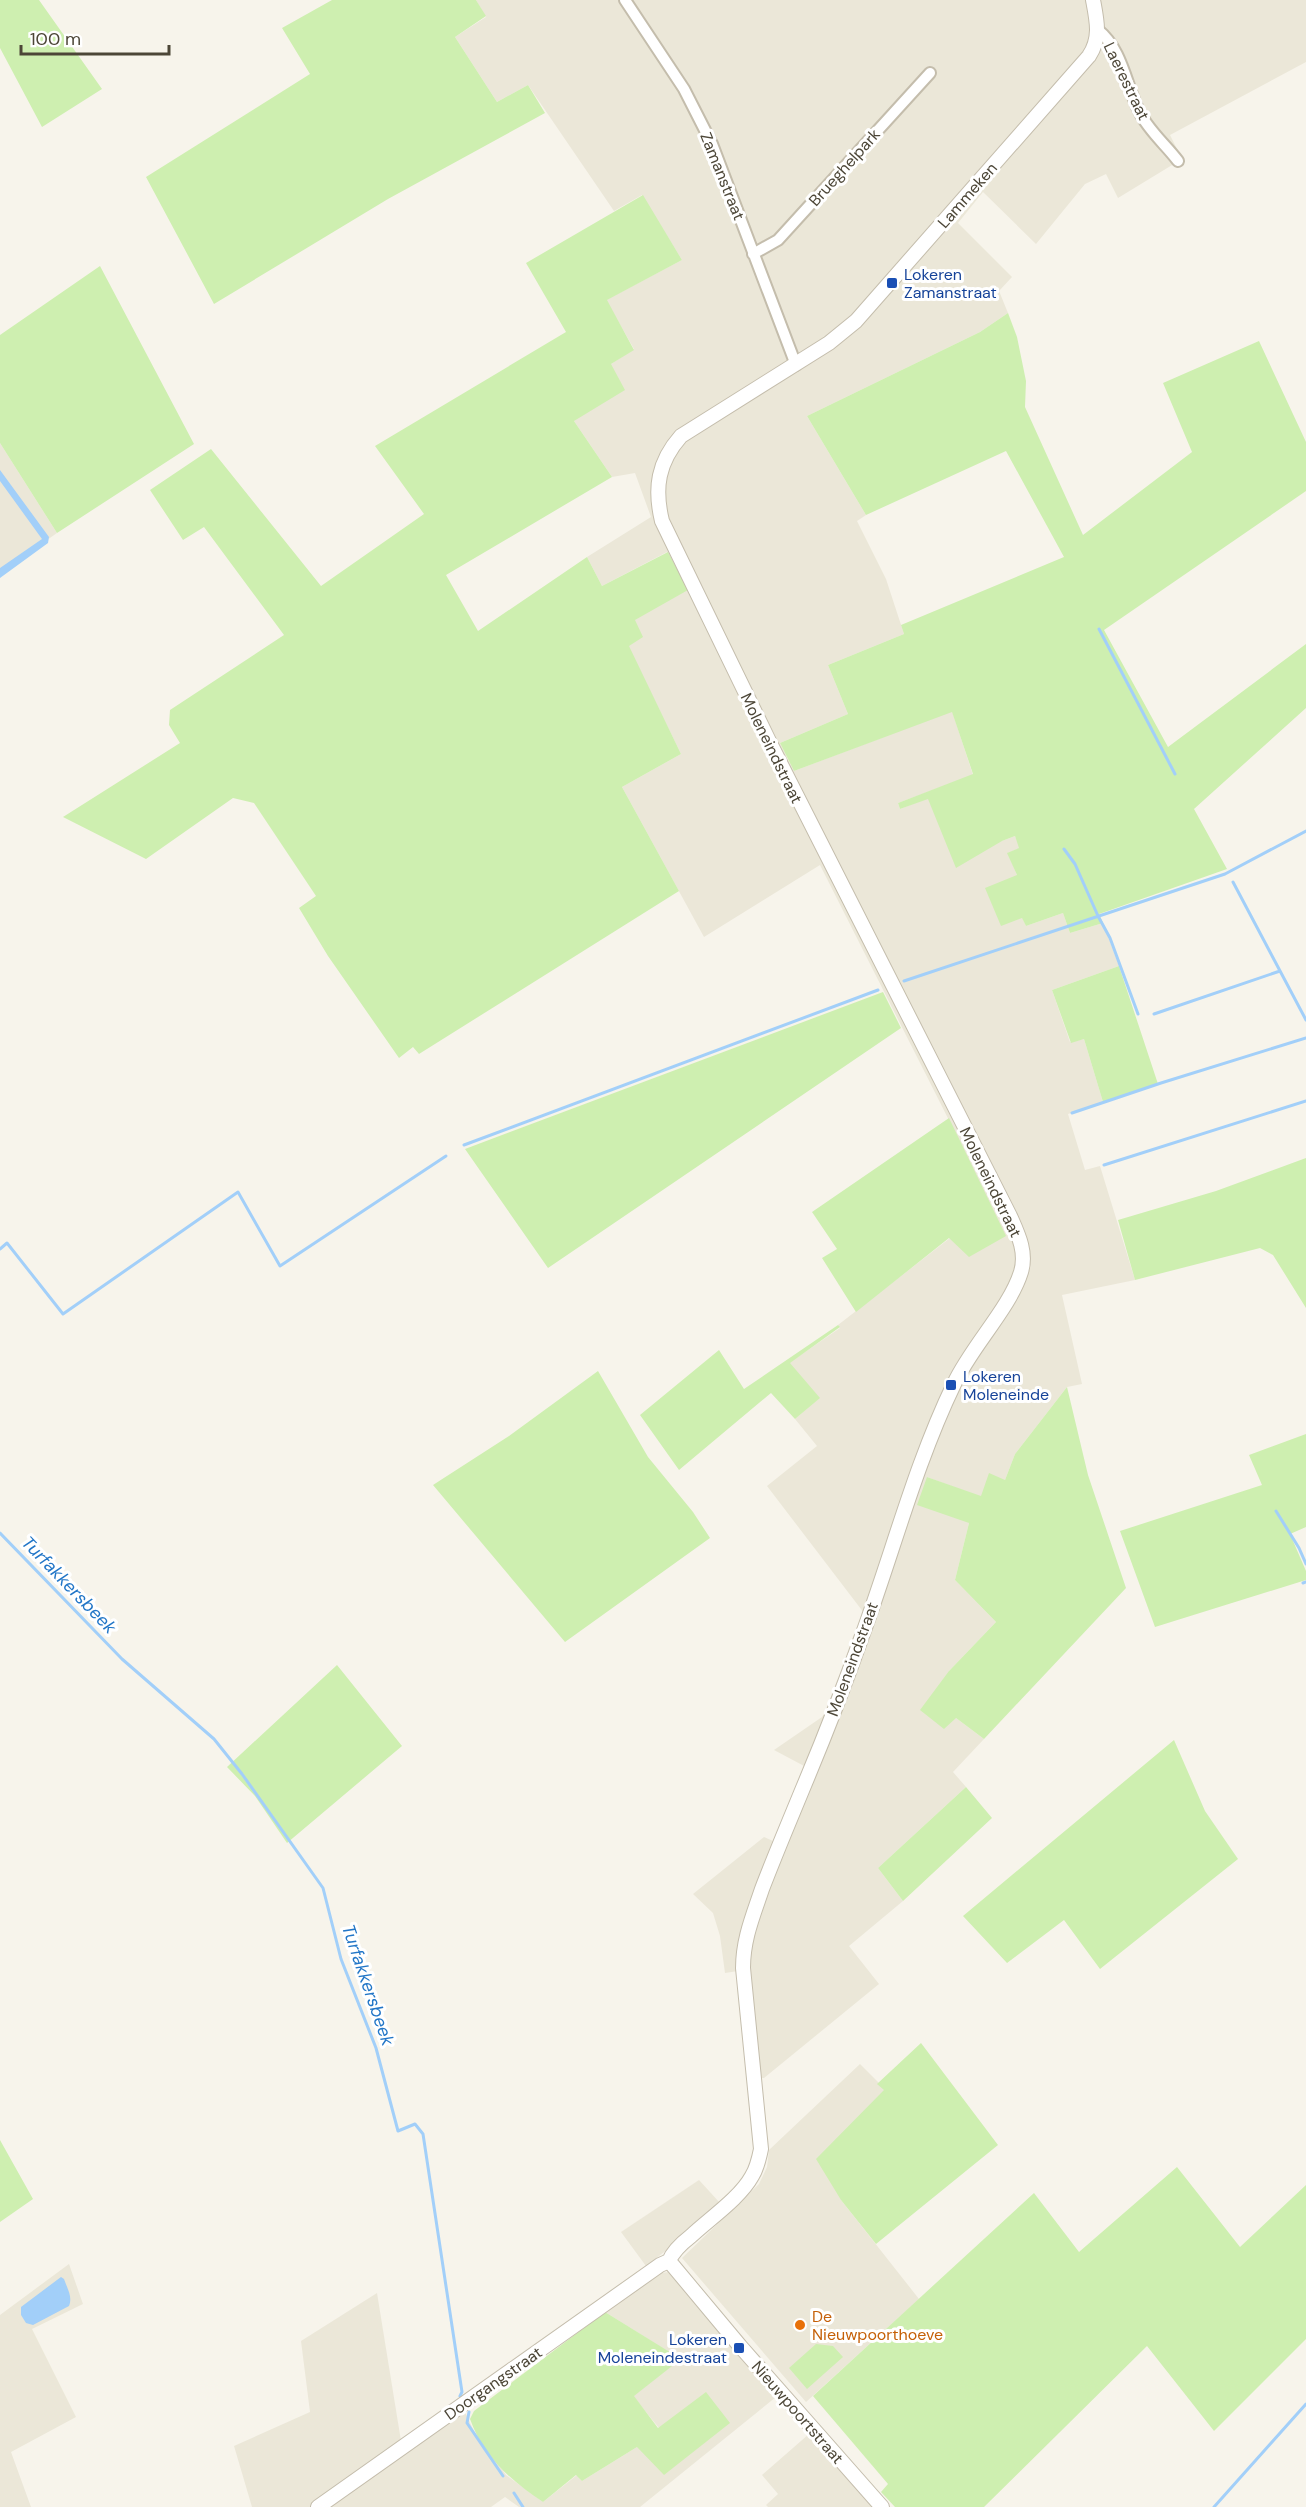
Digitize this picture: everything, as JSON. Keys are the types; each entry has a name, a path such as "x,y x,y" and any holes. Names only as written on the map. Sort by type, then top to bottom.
{"street":[{"name":"Zamanstraat","path":"626,0 684,88 708,135 796,365"},
{"path":"1093,0 1098,30"},
{"name":"Laerestraat","path":"1098,30 1106,36 1115,52 1141,116 1178,161"},
{"name":"Lammeken","path":"796,365 856,321 1089,56 1094,48 1098,30"},
{"name":"Brueghelpark","path":"753,254 778,240 930,73"},
{"name":"Moleneindstraat","path":"669,2261 676,2250 741,2190 752,2177 758,2164 761,2149 743,1968 743,1947 748,1930 778,1845 817,1755 863,1635 894,1538 950,1394 964,1363 1017,1283 1024,1260 1018,1234 1010,1216 774,751 662,521 657,485 661,464 670,447 681,436 796,365"},
{"name":"Doorgangstraat","path":"318,2507 660,2265 669,2261"},
{"name":"Nieuwpoortstraat","path":"669,2261 740,2346 882,2507"}],"shaded area":[{"path":"476,0 1306,0 1306,62 1170,135 1182,159 1118,198 1106,174 1085,184 1036,244 983,192 958,223 1012,277 999,291 1008,313 980,332 807,416 866,515 857,521 886,579 904,634 828,665 848,714 780,743 794,771 952,711 973,775 898,803 900,809 928,798 1002,841 1015,836 1020,848 1008,853 1017,875 1022,917 1026,926 1063,913 1070,933 1103,923 1119,966 1052,990 1070,1042 1084,1039 1103,1102 1068,1114 1085,1170 1100,1166 1135,1280 1062,1295 1082,1384 1067,1387 1015,1454 1005,1480 981,1497 927,1477 969,1523 955,1580 996,1622 949,1671 956,1718 984,1739 953,1772 966,1787 878,1868 903,1901 849,1946 879,1984 764,2078 747,2078 738,1971 725,1973 720,1936 713,1913 693,1894 764,1837 773,1841 806,1767 774,1750 822,1717 830,1705 864,1613 767,1486 817,1446 795,1419 819,1398 789,1363 840,1328 838,1325 950,1238 960,1142 820,865 704,937 622,787 681,754 628,646 635,620 667,552 602,586 587,557 651,517 635,473 612,477 574,421 611,364 634,349 606,300 682,260 642,195 614,211 528,85 497,102 455,37 486,17"},
{"path":"0,443 57,533 0,573"},
{"path":"860,2064 885,2089 841,2200 919,2299 806,2402 682,2258 759,2184 767,2167 769,2150"},
{"path":"699,2180 720,2203 690,2232 646,2266 621,2232"},
{"path":"69,2264 83,2304 32,2329 76,2417 11,2452 31,2507 0,2507 0,2315"},
{"path":"668,2272 776,2397 640,2507 519,2507 505,2497 491,2507 252,2507 234,2446 310,2412 301,2341 377,2293 401,2441 459,2400 474,2431 506,2475 543,2502 577,2475 582,2481 637,2447 659,2428 633,2396 680,2359 605,2312 662,2273"},
{"path":"809,2434 873,2507 768,2507 766,2505 778,2494 762,2475"}],"green space":[{"path":"0,0 39,0 102,89 42,127 0,48"},
{"path":"332,0 476,0 486,16 455,37 497,102 528,85 545,113 388,199 214,304 146,177 310,74 282,28"},
{"path":"643,195 682,260 607,300 634,350 611,364 625,390 574,421 612,477 446,575 478,631 587,557 602,586 668,552 688,590 635,620 643,637 629,646 681,754 622,787 679,891 419,1054 413,1047 399,1058 328,956 299,908 316,896 254,803 233,798 146,859 63,817 180,743 169,725 170,710 284,635 204,527 183,540 150,490 211,449 321,586 424,514 375,446 566,332 526,263"},
{"path":"100,266 194,444 57,533 0,443 0,335"},
{"path":"1008,313 1017,337 1026,381 1025,407 1083,535 1192,452 1163,383 1259,341 1306,442 1306,491 1104,630 1168,747 1306,644 1306,708 1194,809 1227,869 1099,914 1103,923 1070,933 1063,913 1026,926 1022,918 1001,926 985,888 1017,875 1007,853 1019,848 1015,836 1002,841 956,868 928,799 900,809 898,803 973,774 952,712 794,771 780,743 848,714 828,665 904,634 901,625 1064,557 1006,451 866,515 807,416 980,332"},
{"path":"1119,966 1158,1084 1103,1102 1084,1039 1071,1043 1052,990"},
{"path":"883,992 901,1028 548,1268 465,1149"},
{"path":"949,1118 1006,1236 969,1257 949,1238 856,1312 822,1258 837,1249 812,1212"},
{"path":"1306,1158 1306,1308 1273,1255 1260,1248 1135,1280 1118,1220 1216,1191"},
{"path":"838,1325 840,1327 790,1363 820,1398 795,1419 771,1393 679,1470 640,1415 719,1350 744,1389"},
{"path":"598,1371 648,1457 693,1512 710,1538 565,1642 433,1485 509,1436"},
{"path":"1067,1387 1088,1475 1126,1588 984,1739 956,1718 944,1729 920,1710 949,1671 996,1622 955,1580 969,1523 917,1505 927,1477 981,1496 989,1473 1005,1480 1015,1454"},
{"path":"1306,1434 1306,1527 1290,1534 1306,1571 1306,1580 1155,1627 1120,1531 1262,1485 1249,1455"},
{"path":"337,1665 402,1746 287,1843 255,1796 227,1767"},
{"path":"1174,1740 1205,1811 1238,1859 1100,1969 1064,1920 1007,1963 963,1916"},
{"path":"966,1787 992,1818 903,1901 878,1868"},
{"path":"921,2043 998,2145 876,2244 841,2200 816,2159 884,2090 877,2084"},
{"path":"0,2140 33,2199 0,2222"},
{"path":"1177,2167 1240,2247 1306,2185 1306,2339 1214,2431 1147,2346 984,2507 895,2507 881,2492 888,2484 813,2396 1034,2193 1079,2252"},
{"path":"605,2312 681,2359 634,2396 658,2428 706,2392 730,2423 664,2475 637,2447 582,2481 576,2475 543,2502 520,2486 500,2467 483,2445 470,2419 474,2411"},
{"path":"816,2344 833,2346 843,2357 807,2389 789,2368"}],"water":[{"path":"0,470 49,537 48,543 0,578 0,568 42,539 0,481"},
{"path":"61,2277 69,2292 69,2306 33,2325 26,2323 21,2315 21,2307"}],"waterway":[{"path":"1099,629 1175,774"},
{"path":"904,981 1225,874 1306,831"},
{"path":"1064,849 1075,864 1110,938 1138,1014"},
{"path":"1233,882 1306,1020"},
{"path":"1154,1014 1280,971"},
{"path":"464,1145 878,990"},
{"path":"1072,1113 1306,1038"},
{"path":"1104,1165 1306,1101"},
{"path":"0,1249 7,1243 63,1314 238,1192 280,1266 446,1156"},
{"path":"1276,1511 1306,1564"},
{"name":"Turfakkersbeek","path":"0,1533 122,1659 214,1739 242,1774 323,1888 341,1959 376,2048 398,2131 415,2124 423,2134 462,2392 460,2396"},
{"path":"1214,2507 1306,2404"},
{"name":"Turfakkersbeek","path":"469,2412 467,2423 503,2476"},
{"name":"Turfakkersbeek","path":"514,2493 523,2507"}],"place":[{"name":"Lokeren Zamanstraat","path":"892,283"},
{"name":"Lokeren Moleneinde","path":"951,1385"},
{"name":"De Nieuwpoorthoeve","path":"800,2325"},
{"name":"Lokeren Moleneindestraat","path":"739,2348"}]}
